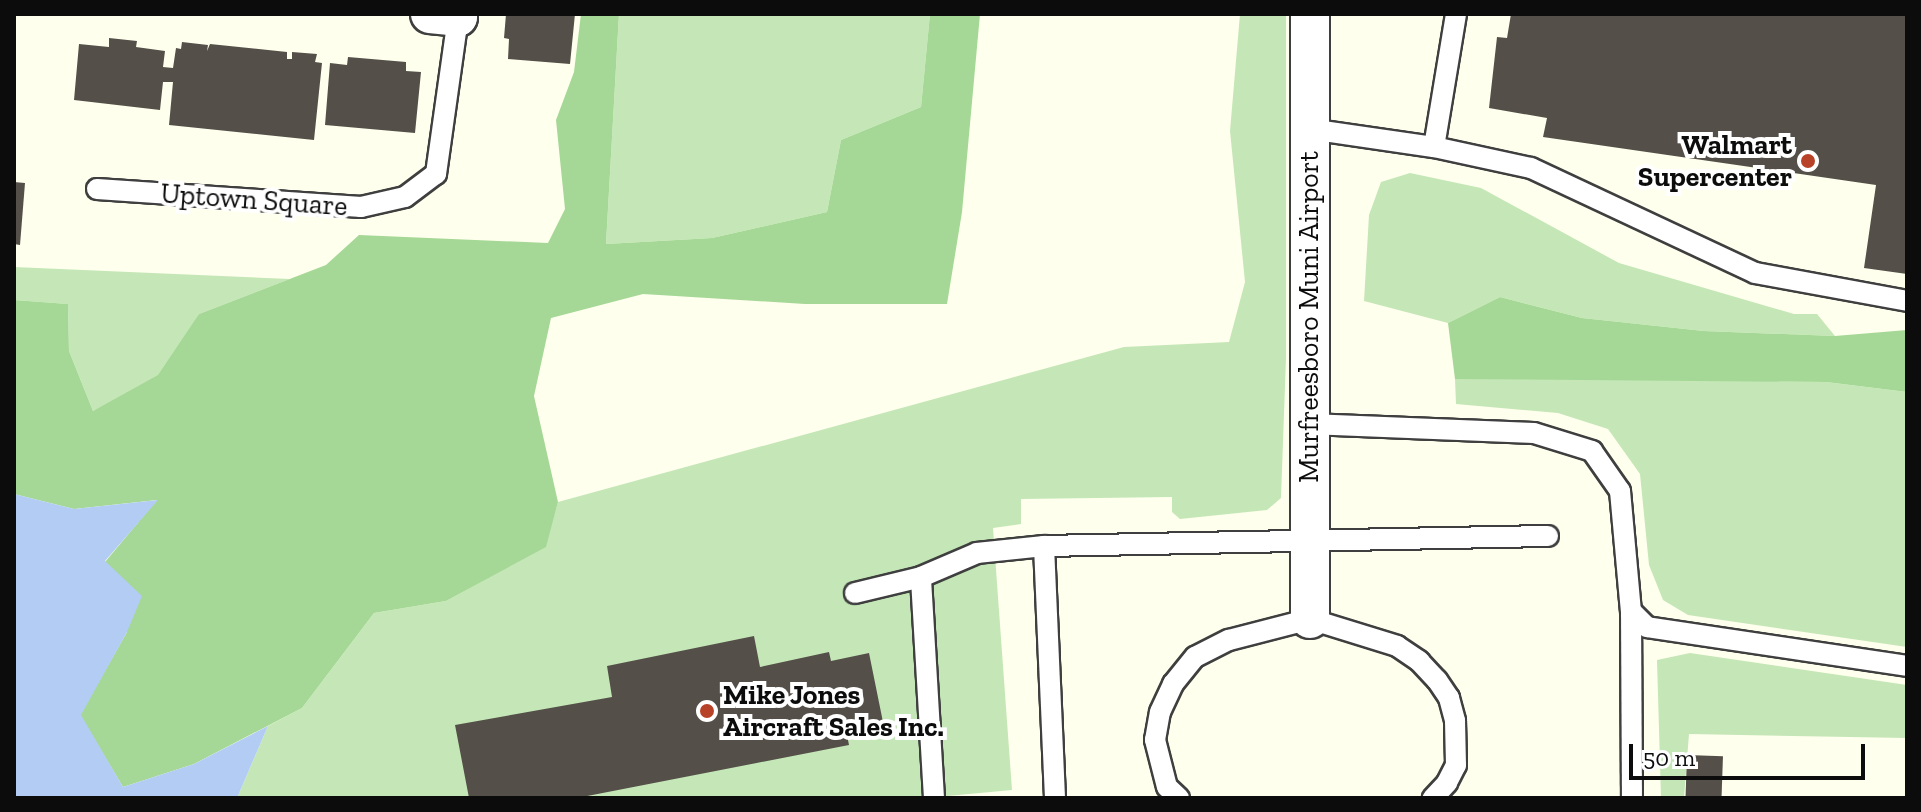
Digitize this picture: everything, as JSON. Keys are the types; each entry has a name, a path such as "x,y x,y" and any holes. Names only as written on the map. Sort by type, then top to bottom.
{"street":[{"name":"Murfreesboro Muni Airport","path":"1310,14 1310,619"}],"lane":[{"path":"1434,147 1456,14"},
{"name":"Uptown Square","path":"97,189 361,207 405,197 436,174 449,15"},
{"path":"1310,129 1434,147 1531,168 1755,273 1907,301"},
{"path":"1309,424 1534,433 1592,451 1620,491 1631,611 1632,798"},
{"path":"855,593 921,577 977,553 1044,546 1308,538 1548,536"},
{"path":"1044,546 1055,798"},
{"path":"921,577 934,798"},
{"path":"1631,611 1647,627 1907,666"},
{"path":"1168,794 1155,740 1160,712 1173,684 1195,657 1229,640 1310,619 1397,646 1419,661 1437,680 1449,698 1455,721 1456,765 1447,783 1433,798"}],"green space":[{"path":"581,14 619,14 606,244 712,238 827,212 841,140 921,107 930,14 980,14 962,212 947,304 805,304 643,294 551,318 534,396 558,502 546,547 446,601 374,613 302,708 194,764 123,787 80,715 127,632 105,562 157,500 74,509 14,494 14,300 68,304 69,351 93,411 158,375 199,314 326,265 359,235 548,243 565,209 556,120 574,72"},
{"path":"619,14 930,14 921,107 841,140 827,212 712,238 606,244"},
{"path":"1240,14 1286,14 1286,358 1281,498 1267,510 1180,519 1172,512 1172,497 1021,499 1021,524 993,528 1012,790 926,798 237,798 268,726 302,708 374,613 446,601 545,547 558,502 1124,347 1229,342 1245,282 1230,131"},
{"path":"1410,173 1481,188 1619,263 1794,314 1817,314 1835,336 1704,331 1582,318 1500,297 1448,323 1364,301 1369,215 1381,182"},
{"path":"14,267 290,279 199,314 163,377 93,411 69,351 68,304 14,300"},
{"path":"1500,297 1582,318 1704,331 1835,336 1907,330 1907,392 1826,382 1455,379 1448,323"},
{"path":"1455,379 1826,382 1907,392 1907,647 1688,615 1663,600 1649,565 1640,474 1608,429 1558,413 1456,404"},
{"path":"1690,653 1907,685 1907,738 1689,734 1684,798 1661,798 1657,660"}],"water":[{"path":"14,494 74,509 158,500 105,561 142,596 127,632 81,715 123,787 194,764 268,726 237,798 14,798"}],"building":[{"path":"506,14 575,14 570,64 508,59 509,39 504,38"},
{"name":"Walmart Supercenter","path":"1511,14 1907,14 1907,274 1864,268 1876,185 1543,137 1547,118 1489,108 1497,37 1507,38"},
{"path":"109,38 137,41 136,47 165,51 163,67 173,68 176,48 181,49 182,42 208,45 207,51 210,44 287,52 287,59 292,59 292,52 317,54 315,62 322,63 314,140 169,125 173,82 163,82 160,110 74,100 79,44 109,47"},
{"path":"348,57 406,62 406,71 421,72 415,133 325,125 330,63 347,65"},
{"path":"14,182 25,183 20,245 14,244"},
{"name":"Mike Jones Aircraft Sales Inc.","path":"754,636 760,667 829,652 831,661 869,653 884,727 847,735 849,745 577,798 469,798 455,725 612,697 607,666"},
{"path":"1687,755 1723,756 1722,798 1685,798"}],"place":[{"name":"Walmart Supercenter","path":"1808,161"},
{"name":"Mike Jones Aircraft Sales Inc.","path":"707,711"}]}
